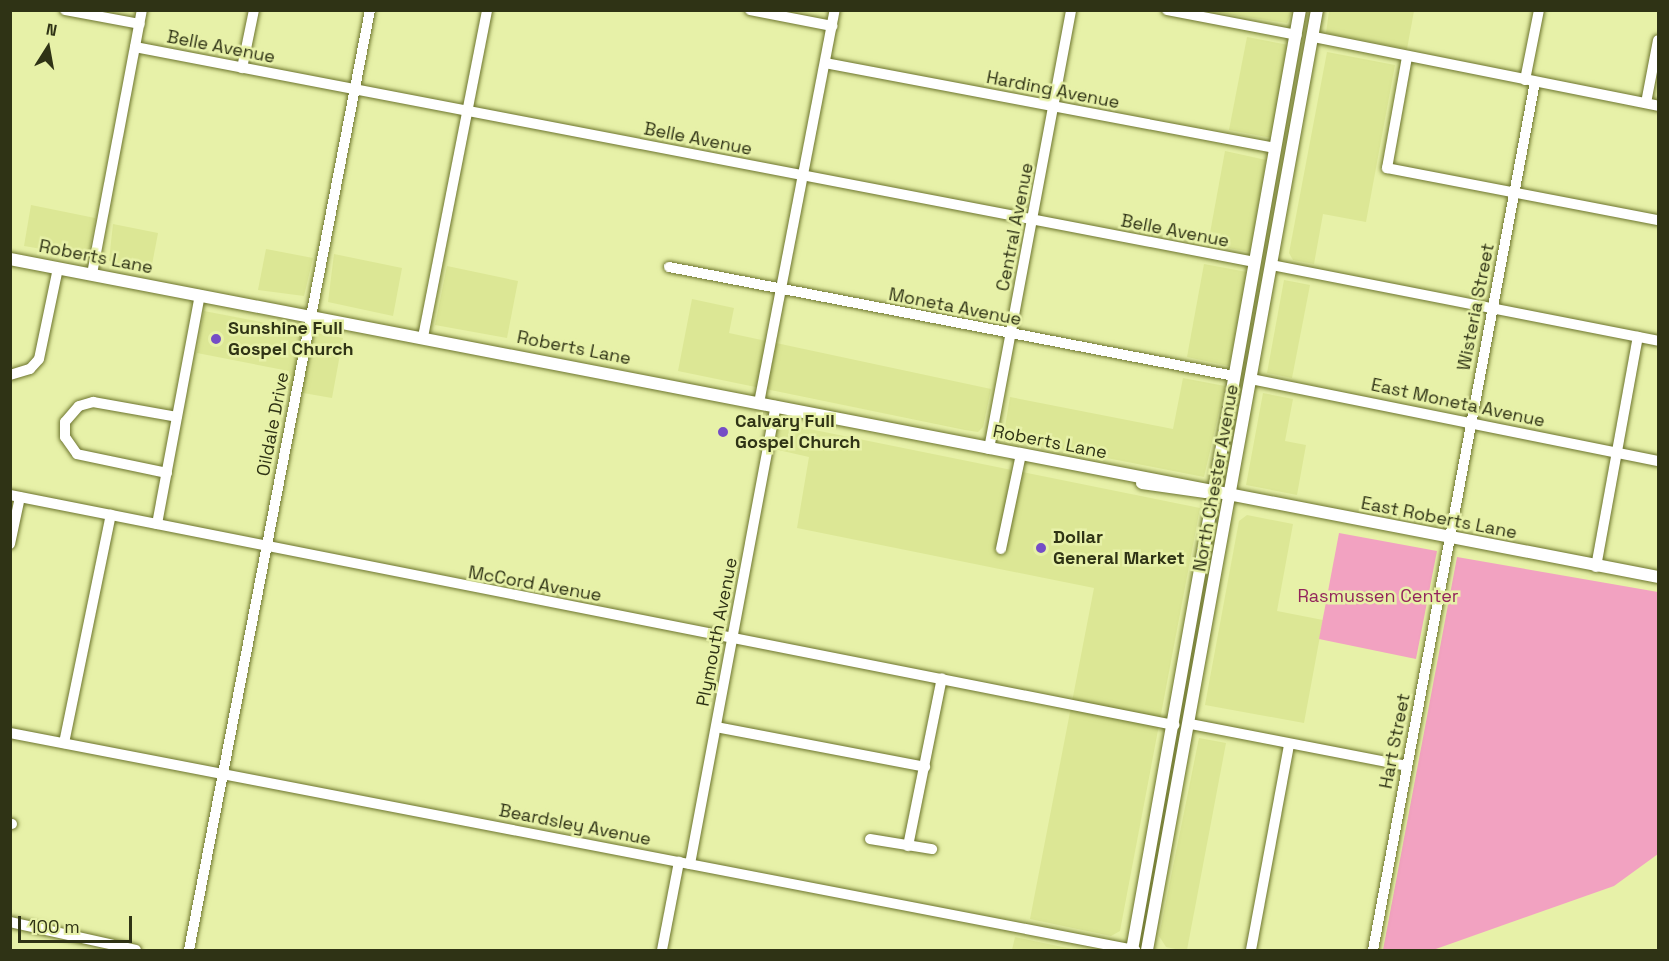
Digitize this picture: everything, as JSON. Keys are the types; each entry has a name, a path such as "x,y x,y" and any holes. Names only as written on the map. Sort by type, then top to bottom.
{"main road":[{"name":"North Chester Avenue","path":"1133,950 1179,697 1209,492 1234,376 1301,10"},
{"path":"1301,10 1309,36 1314,37"},
{"name":"North Chester Avenue","path":"1148,951 1184,763 1317,10"},
{"path":"1297,35 1304,43 1308,71"},
{"name":"Roberts Lane","path":"10,259 1129,476 1196,485 1209,492"},
{"path":"1242,333 1251,379"},
{"name":"East Roberts Lane","path":"1209,492 1596,567 1659,576"},
{"path":"1179,697 1184,720 1191,724"},
{"path":"1174,725 1184,763"}],"street":[{"path":"65,10 140,24"},
{"path":"92,274 142,10"},
{"path":"242,68 254,10"},
{"name":"Oildale Drive","path":"189,951 370,10"},
{"path":"423,338 487,10"},
{"path":"750,10 832,26"},
{"path":"759,403 835,10"},
{"name":"Central Avenue","path":"989,449 1055,107 1071,10"},
{"path":"1167,10 1297,35"},
{"name":"Wisteria Street","path":"1449,538 1514,192 1539,10"},
{"path":"1314,37 1659,105"},
{"path":"1646,103 1659,40"},
{"name":"Belle Avenue","path":"135,47 1255,262"},
{"path":"1407,57 1386,168 1659,220"},
{"name":"Harding Avenue","path":"825,63 1275,148"},
{"path":"1272,265 1659,341"},
{"name":"Moneta Avenue","path":"669,267 1234,376"},
{"path":"10,375 24,373 39,359 58,268"},
{"path":"158,524 200,295"},
{"path":"1596,567 1638,337"},
{"name":"East Moneta Avenue","path":"1251,379 1659,461"},
{"path":"167,473 84,458 71,449 64,429 73,410 86,403 177,417"},
{"name":"Plymouth Avenue","path":"662,951 716,727 776,406"},
{"path":"1001,549 1021,454"},
{"path":"10,544 15,496"},
{"name":"McCord Avenue","path":"15,496 1174,725"},
{"path":"64,743 111,515"},
{"name":"Hart Street","path":"1373,951 1449,538"},
{"path":"908,846 942,678"},
{"path":"1191,724 1407,766"},
{"path":"716,727 925,767"},
{"name":"Beardsley Avenue","path":"10,733 222,772 1133,950"},
{"path":"1251,951 1289,744"},
{"path":"870,839 932,849"},
{"path":"10,922 136,951"}],"shaded area":[{"path":"1292,10 1287,23 1207,11"},
{"path":"1329,11 1414,11 1407,49 1326,33"},
{"path":"1247,37 1289,45 1272,138 1229,130"},
{"path":"1327,52 1395,65 1366,222 1323,214 1314,264 1293,260 1289,253"},
{"path":"1225,151 1266,160 1250,252 1208,244"},
{"path":"31,205 95,218 89,251 83,256 24,246"},
{"path":"113,224 158,233 151,270 109,261"},
{"path":"266,249 313,258 304,296 258,290"},
{"path":"334,254 402,268 393,316 328,302"},
{"path":"1204,264 1247,272 1229,366 1187,357"},
{"path":"447,266 518,281 507,338 435,325"},
{"path":"1284,280 1310,285 1292,378 1267,373"},
{"path":"692,299 734,308 729,333 991,389 983,427 978,432 965,430 678,371"},
{"path":"204,311 343,338 332,398 286,390 289,371 197,353"},
{"path":"1183,378 1225,386 1204,477 1009,439 1004,433 1010,397 1173,429"},
{"path":"1263,393 1293,399 1285,441 1306,445 1297,495 1246,485"},
{"path":"770,421 1200,508 1120,931 1111,936 1030,919 1094,588 797,528 809,457 765,447"},
{"path":"1247,515 1293,524 1277,611 1323,620 1304,723 1205,705 1239,521"},
{"path":"1199,738 1226,743 1187,950 1180,950 1166,947 1159,936"},
{"path":"1015,937 1077,950 1012,950"}],"green space":[{"name":"Rasmussen Center","path":"1339,533 1437,551 1416,659 1319,639"},
{"path":"1457,557 1658,592 1658,854 1614,886 1433,950 1383,950"}],"place":[{"name":"Sunshine Full Gospel Church","path":"216,339"},
{"name":"Calvary Full Gospel Church","path":"723,432"},
{"name":"Dollar General Market","path":"1041,548"}]}
